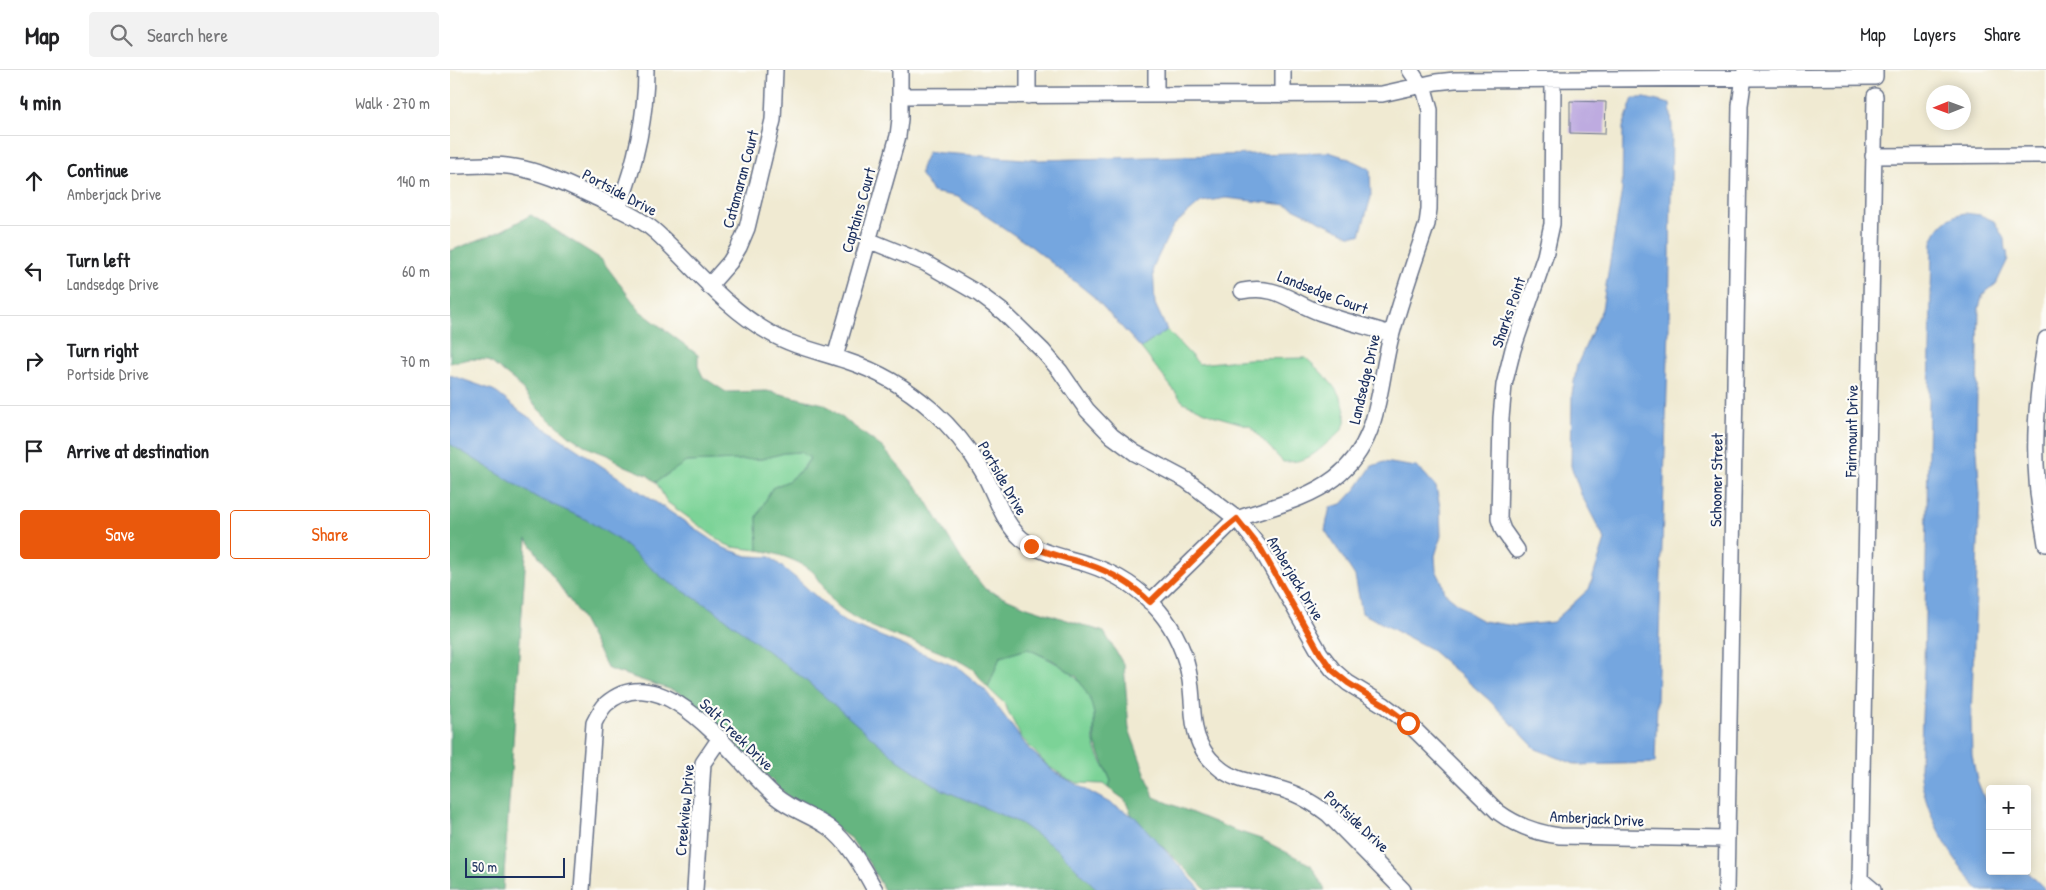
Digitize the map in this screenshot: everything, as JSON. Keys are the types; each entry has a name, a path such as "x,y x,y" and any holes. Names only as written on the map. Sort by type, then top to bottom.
{"street":[{"path":"618,209 640,144 646,97 646,70"},
{"name":"Catamaran Court","path":"709,286 730,262 747,228 773,120 775,70"},
{"name":"Captains Court","path":"835,357 898,136 900,70"},
{"path":"1028,70 1028,96"},
{"path":"1156,70 1156,95"},
{"path":"1283,70 1283,95"},
{"name":"Landsedge Drive","path":"1150,602 1237,519 1310,494 1335,478 1352,461 1364,444 1374,423 1391,334 1429,209 1431,121 1427,98 1421,85 1410,70"},
{"name":"Schooner Street","path":"1726,890 1740,114 1744,74"},
{"path":"900,96 1382,94 1455,80 1553,80 1610,75 1875,74"},
{"name":"Sharks Point","path":"1517,550 1503,530 1499,519 1501,418 1508,369 1550,238 1553,206 1553,80"},
{"name":"Fairmount Drive","path":"1873,890 1859,884 1874,96"},
{"path":"1873,156 2046,155"},
{"name":"Portside Drive","path":"450,166 502,165 533,171 559,180 618,209 642,221 656,231 735,310 776,337 870,370 918,398 944,422 972,455 982,469 1007,521 1024,541 1047,553 1086,564 1130,584 1150,602 1169,624 1181,646 1190,680 1193,724 1197,739 1205,754 1216,766 1240,780 1290,792 1317,806 1328,814 1403,890"},
{"name":"Amberjack Drive","path":"868,240 952,276 995,306 1024,331 1043,351 1060,371 1087,410 1112,436 1135,453 1186,480 1237,519 1261,549 1320,653 1332,670 1348,683 1384,705 1408,723 1498,812 1508,819 1532,831 1560,836 1727,839"},
{"name":"Landsedge Court","path":"1242,291 1257,288 1273,290 1314,310 1391,334"},
{"path":"2046,340 2043,376 2037,401 2041,458 2037,482 2046,544"},
{"name":"Salt Creek Drive","path":"582,890 594,723 605,705 626,692 650,692 683,706 720,738 774,795 796,811 828,827 845,843 864,869 875,890"},
{"name":"Creekview Drive","path":"695,890 703,763 720,738"}],"green space":[{"path":"531,215 601,259 640,311 698,355 698,366 703,377 726,392 767,391 824,404 883,448 922,493 962,560 985,589 1027,607 1104,632 1124,665 1129,729 1154,797 1231,829 1261,839 1311,865 1325,890 1206,890 1162,846 1138,829 1125,800 1108,788 1111,781 1095,743 1094,714 1090,699 1077,677 1054,661 1028,649 1000,657 988,688 971,668 955,659 939,651 870,626 854,617 835,604 814,573 803,565 780,555 758,550 757,517 772,488 788,481 804,468 810,458 800,452 784,453 762,459 686,462 656,482 647,475 589,448 571,437 539,410 516,382 488,360 470,359 450,363 450,251 501,231"},
{"path":"1167,330 1199,364 1248,359 1306,358 1327,378 1339,395 1345,412 1344,426 1334,438 1310,456 1301,460 1283,462 1250,426 1212,415 1183,402 1141,348"},
{"path":"450,434 558,498 995,793 1112,890 884,890 871,866 850,838 786,795 729,737 730,735 678,692 608,669 579,614 527,539 503,890 450,890"},
{"path":"800,452 810,458 803,468 788,481 772,488 757,517 758,550 732,547 723,543 667,502 656,482 685,462 762,459 784,453"},
{"path":"1028,649 1051,660 1071,673 1086,690 1094,714 1095,747 1111,781 1108,788 1103,784 1078,783 1048,766 1021,737 1004,703 988,688 1000,657"}],"water":[{"path":"1633,98 1645,98 1670,104 1672,126 1669,328 1655,763 1577,765 1536,749 1488,699 1429,648 1362,613 1355,576 1325,530 1330,507 1342,504 1356,489 1372,466 1384,462 1416,467 1436,487 1440,507 1441,536 1435,556 1436,570 1445,593 1472,615 1483,621 1515,626 1553,622 1589,589 1605,540 1581,494 1571,466 1572,394 1577,365 1602,309 1622,190 1623,127"},
{"path":"928,152 1038,160 1329,152 1370,169 1371,197 1360,235 1349,235 1287,205 1226,198 1201,202 1173,226 1153,267 1155,304 1167,330 1141,348 1094,297 1032,247 958,197 932,192 920,171"},
{"path":"1965,213 1980,215 1994,221 2004,239 2008,259 1996,284 1983,294 1979,308 1976,436 1980,495 1971,718 1972,755 1977,780 1986,803 1986,875 2031,875 2046,890 1979,890 1948,848 1932,817 1922,785 1920,768 1924,668 1932,242 1944,222 1954,216"},
{"path":"450,375 493,390 521,412 724,548 747,556 770,557 843,621 959,668 985,690 1028,748 1054,772 1135,817 1201,890 1098,890 1058,850 1020,823 941,789 898,760 803,678 714,610 664,579 619,540 585,519 536,497 450,444"}],"building":[{"path":"1570,101 1606,102 1605,134 1570,133"}],"route":[{"path":"1031,546 1121,578 1150,602 1237,519 1261,549 1320,653 1332,670 1348,683 1384,705 1408,723"}]}
